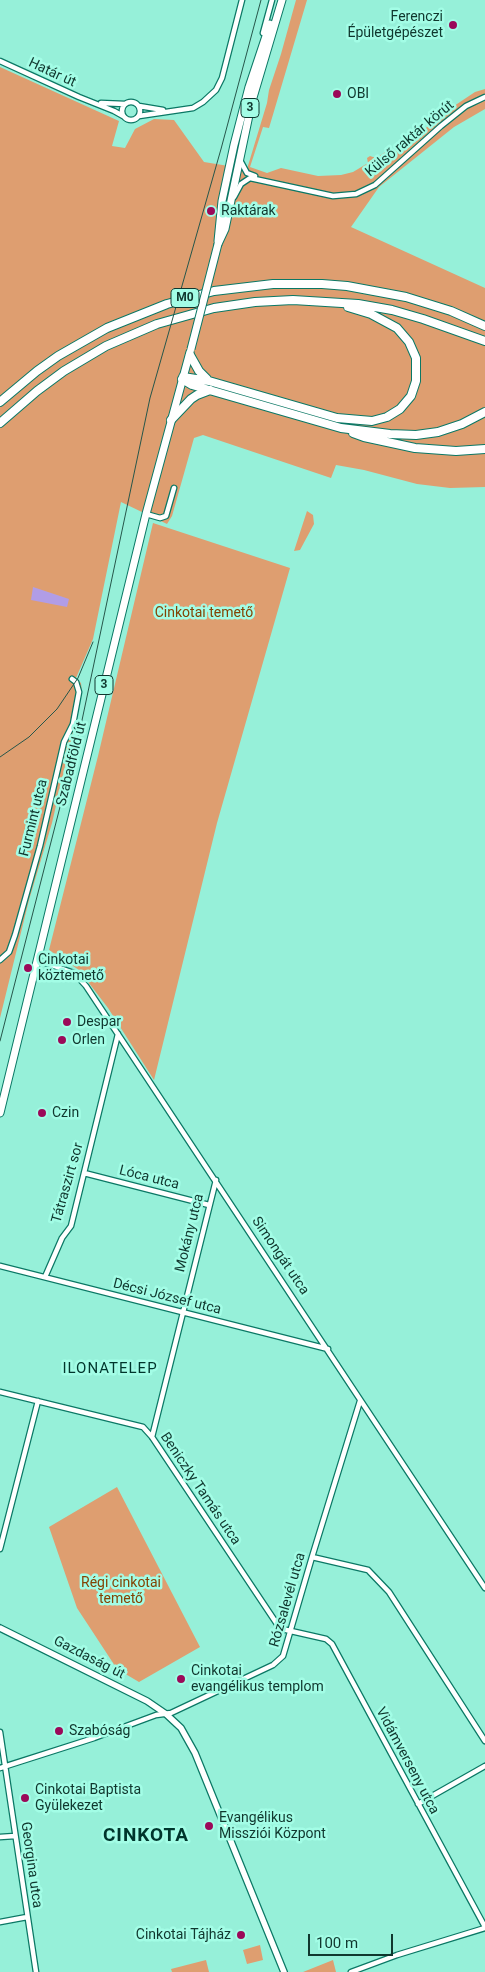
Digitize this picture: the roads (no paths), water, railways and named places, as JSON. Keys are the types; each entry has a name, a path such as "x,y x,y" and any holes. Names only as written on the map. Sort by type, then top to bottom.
{"highway":[{"name":"M0","path":"0,402 51,361 106,328 167,304 200,294 236,288 273,284 322,284 382,291 451,311 485,326"},
{"path":"322,301 371,314 390,322 409,342 417,365 416,381 411,396 393,414 372,421 338,418"},
{"name":"M0","path":"0,423 37,390 85,358 124,337 157,324 214,308 255,302 322,301 358,304 399,312 447,326 485,341"},
{"path":"190,352 199,371 209,381"},
{"path":"182,378 209,381 338,418 380,433"},
{"path":"182,378 192,385 342,428 364,437 415,448 456,451 485,449"},
{"path":"172,420 191,399 210,390"},
{"path":"342,428 416,436 438,432 462,424 485,412"}],"main road":[{"name":"3","path":"172,420 218,244 221,210 232,155 277,0"},
{"name":"3","path":"218,244 225,229 232,203 252,101 282,0"},
{"name":"Szabadföld út","path":"0,1114 146,514 172,420"}],"street":[{"path":"169,111 139,106 132,102 125,104 121,111 122,116 131,120 139,116 193,108 203,102 216,90 222,78 242,0"},
{"path":"257,64 272,0"},
{"name":"Határ út","path":"0,61 122,116"},
{"name":"Külső raktár körút","path":"240,160 247,172 261,179 333,196 356,194 375,185 441,126 466,106 485,97"},
{"name":"Határ út","path":"96,103 125,104"},
{"path":"139,106 139,116"},
{"path":"232,203 244,180 250,178 261,179"},
{"path":"146,514 160,518 166,516 174,488"},
{"name":"Furmint utca","path":"0,960 9,952 15,935 40,846 64,742 73,724 79,692 76,682 72,679"},
{"name":"Simongát utca","path":"37,960 74,973 86,986 485,1588"},
{"name":"Tátraszirt sor","path":"45,1277 62,1238 71,1226 118,1034"},
{"name":"Lóca utca","path":"84,1173 209,1205"},
{"name":"Mokány utca","path":"152,1437 216,1180"},
{"name":"Décsi József utca","path":"0,1266 328,1349"},
{"name":"Beniczky Tamás utca","path":"0,1392 143,1427 152,1437 277,1624 282,1629 290,1632"},
{"path":"0,1549 38,1401"},
{"name":"Rózsalevél utca","path":"2,1767 94,1738 156,1715 171,1713 273,1666 283,1656 360,1401"},
{"path":"312,1557 368,1570 388,1592 485,1741"},
{"name":"Gazdaság út","path":"0,1628 147,1701 166,1714 181,1728 196,1753 284,1972"},
{"name":"Vidámverseny utca","path":"290,1632 326,1639 332,1644 485,1927"},
{"name":"Georgina utca","path":"0,1732 2,1767 16,1836 36,1972"},
{"path":"418,1804 485,1766"},
{"path":"0,1837 16,1836"},
{"path":"0,1922 27,1917"},
{"path":"350,1972 485,1927"}],"tram line":[{"path":"0,1041 81,725 150,398 261,0"},
{"path":"0,757 29,737 57,709 78,678 93,642"}],"place":[{"name":"Ferenczi Épületgépészet","path":"453,25"},
{"name":"OBI","path":"337,94"},
{"name":"Raktárak","path":"211,211"},
{"name":"Cinkotai köztemető","path":"28,968"},
{"name":"Despar","path":"67,1022"},
{"name":"Orlen","path":"62,1040"},
{"name":"Czin","path":"42,1113"},
{"name":"Cinkotai evangélikus templom","path":"181,1679"},
{"name":"Szabóság","path":"59,1731"},
{"name":"Cinkotai Baptista Gyülekezet","path":"25,1798"},
{"name":"Evangélikus Missziói Központ","path":"209,1826"},
{"name":"Cinkotai Tájház","path":"241,1935"}],"district":[{"name":"ILONATELEP","path":"110,1369"},
{"name":"CINKOTA","path":"146,1836"}],"park label":[{"name":"Cinkotai temető","path":"204,613"},
{"name":"Régi cinkotai temető","path":"121,1592"}]}
